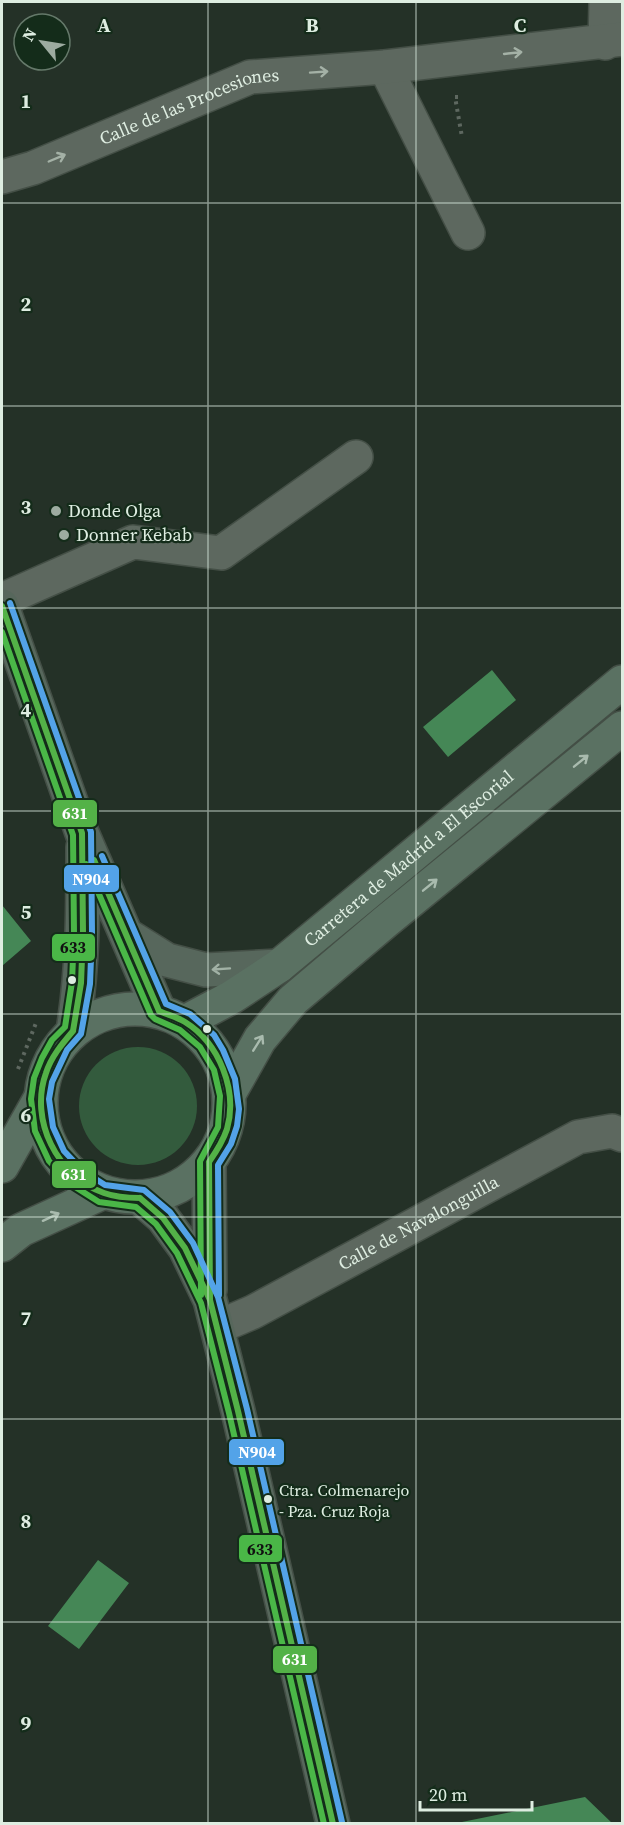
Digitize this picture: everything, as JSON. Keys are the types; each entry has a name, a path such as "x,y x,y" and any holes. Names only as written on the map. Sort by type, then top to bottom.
{"highway":[{"name":"Carretera de Madrid a El Escorial","path":"172,1017 232,997 279,966 622,682"},
{"name":"Carretera de Madrid a El Escorial","path":"229,1094 260,1039 293,1000 622,728"},
{"path":"137,1008 172,1017 205,1039 220,1060 229,1094 227,1126 221,1145 209,1162 190,1180 166,1193 140,1198 102,1193 77,1178 56,1156 44,1129 40,1100 43,1080 50,1062 60,1045 73,1031 93,1019 114,1011 137,1008"},
{"path":"2,1166 40,1100"},
{"path":"2,1245 21,1230 102,1193"}],"main road":[{"path":"2,606 82,833 127,935 172,1017"},
{"path":"73,1031 81,983 82,833"},
{"path":"127,935 167,960 206,970 279,966"},
{"path":"209,1162 214,1314"},
{"path":"140,1198 163,1218 185,1248 214,1314 333,1824"}],"street":[{"path":"606,2 614,41"},
{"name":"Calle de las Procesiones","path":"2,177 33,168 250,77 385,67 614,41"},
{"path":"385,67 468,233"},
{"path":"2,600 133,542 221,553 356,457"},
{"name":"Calle de Navalonguilla","path":"214,1314 253,1312 578,1137 612,1131 622,1135"}],"path":[{"path":"463,140 455,98 466,95"}],"shaded area":[{"path":"492,670 516,700 448,757 423,727"},
{"path":"2,905 31,941 2,966"},
{"path":"138,1047 171,1057 187,1073 197,1106 187,1139 171,1155 138,1165 105,1155 89,1139 79,1106 89,1073 105,1057"},
{"path":"98,1560 129,1583 79,1649 48,1626"},
{"path":"585,1797 612,1823 457,1823"}],"transit line":[{"name":"N904","path":"10,603 91,832 90,984 81,1034 67,1050 52,1082 49,1099 53,1127 64,1151 83,1171 105,1185 144,1190 170,1212 193,1243 218,1297 247,1409 342,1822"},
{"name":"631","path":"2,606 82,833 81,983 73,1031"},
{"name":"633","path":"2,632 73,835 72,982 65,1027 52,1040 34,1078 31,1099 35,1131 49,1161 72,1185 99,1202 136,1207 156,1224 177,1253 201,1303 229,1413 324,1824"},
{"name":"N904","path":"102,856 166,1004 190,1014 214,1035 235,1079 239,1109 237,1126 231,1144 218,1165 219,1295"},
{"name":"631","path":"94,860 159,1011"},
{"name":"633","path":"86,864 151,1015 180,1030 200,1047 214,1070 220,1096 218,1127 200,1161 201,1295"},
{"name":"631","path":"159,1011 182,1020 197,1031 216,1055 228,1084 230,1114 227,1129 209,1162"},
{"name":"631","path":"73,1031 61,1046 46,1073 41,1109 44,1127 61,1160 87,1185 104,1193 140,1198"},
{"name":"631","path":"209,1162 210,1300 238,1411 333,1824"},
{"name":"631","path":"140,1198 163,1218 185,1248 210,1300"}],"place":[{"name":"Donde Olga","path":"56,511"},
{"name":"Donner Kebab","path":"64,535"},
{"name":"Ctra. Colmenarejo - Pza. Cruz Roja","path":"268,1499"}]}
